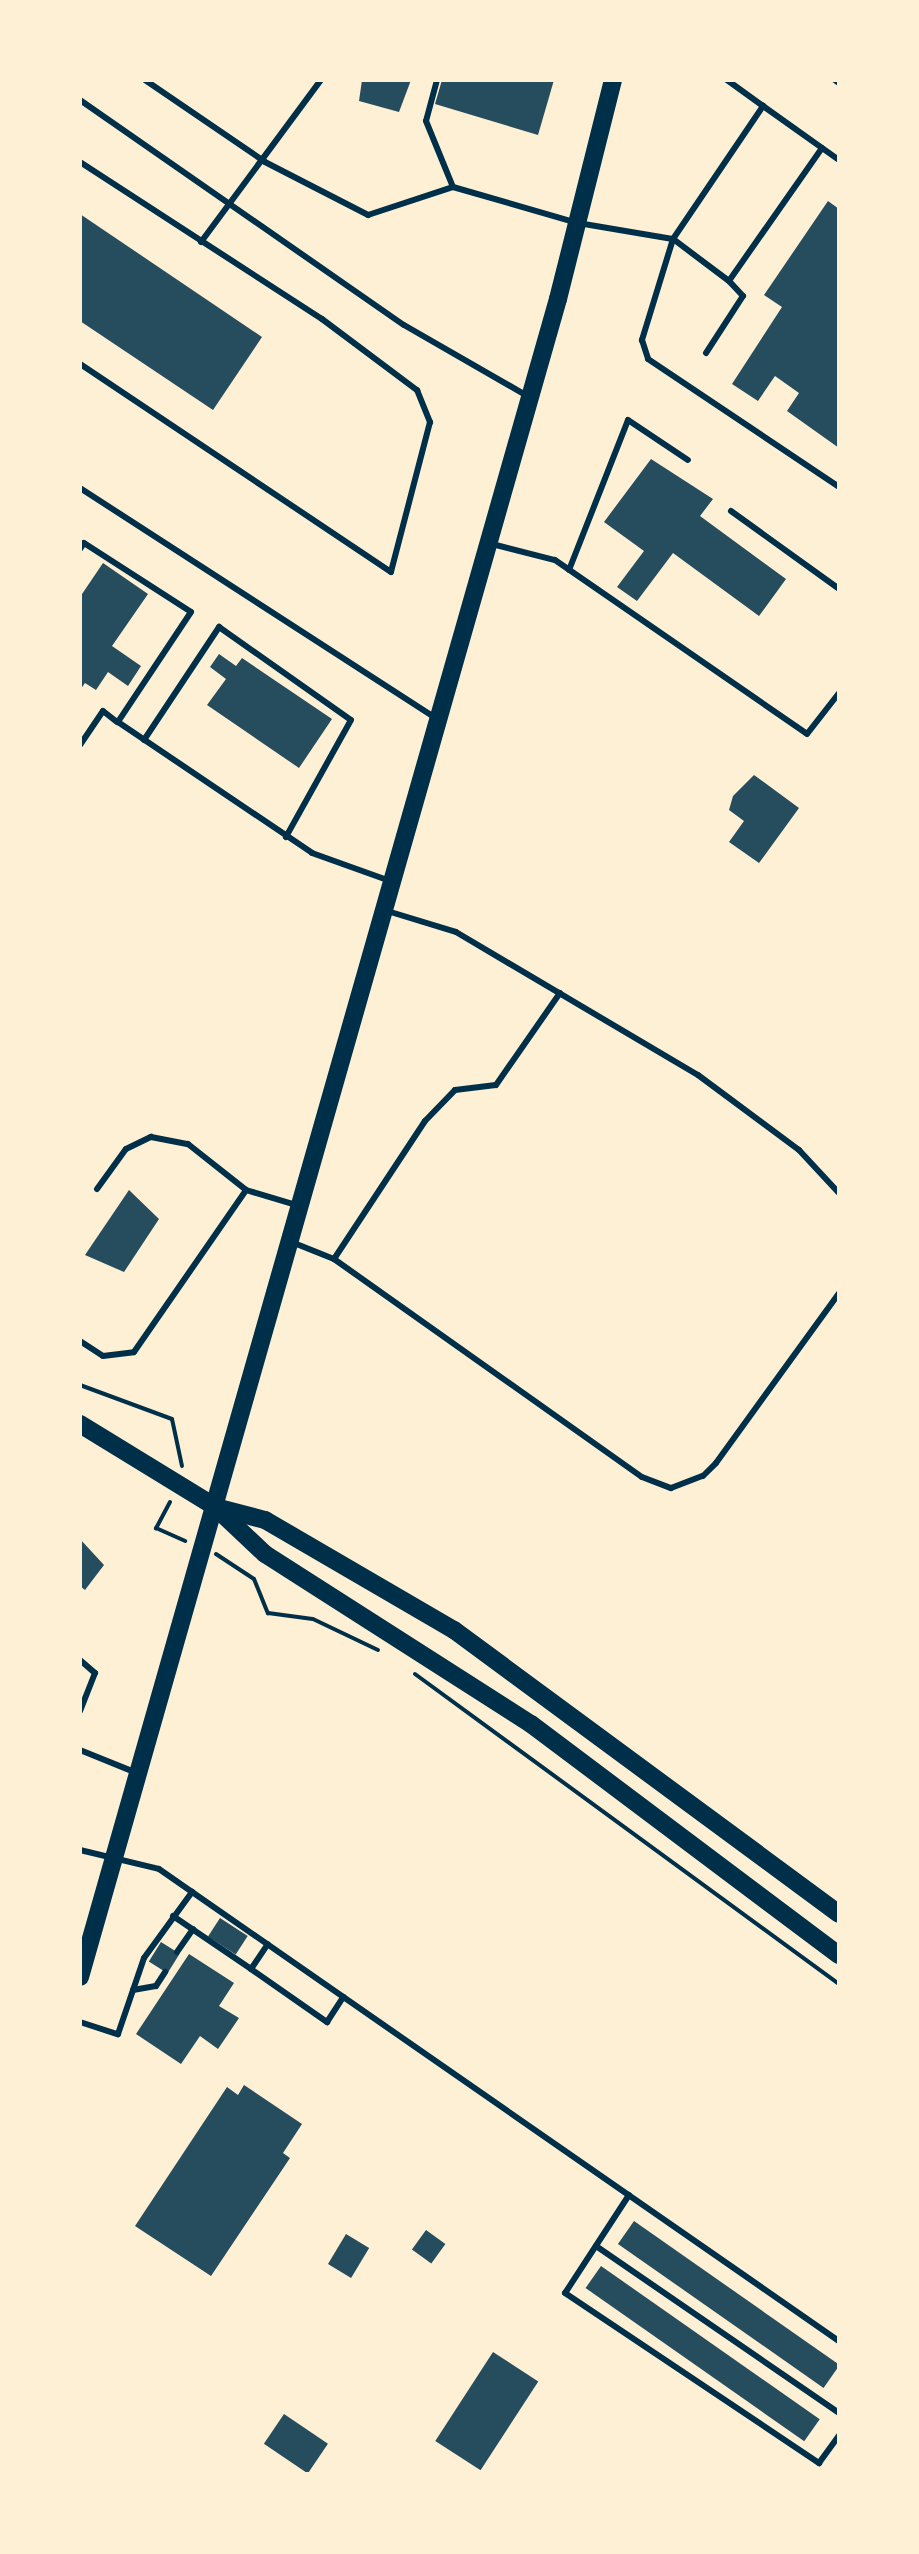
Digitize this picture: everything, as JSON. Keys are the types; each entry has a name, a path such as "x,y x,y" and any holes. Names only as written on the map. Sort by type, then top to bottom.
{"main road":[{"path":"80,1977 578,223 613,80"},
{"path":"80,1424 214,1506 264,1554 531,1724 839,1954"},
{"path":"214,1506 264,1520 454,1630 839,1914"}],"lane":[{"path":"145,80 265,162 368,215 453,187 578,223 672,239 743,296 706,353"},
{"path":"201,242 265,162 321,80"},
{"path":"437,80 426,121 453,187"},
{"path":"728,80 839,159"},
{"path":"80,100 404,325 529,397"},
{"path":"763,106 672,239 642,340 648,359 839,487"},
{"path":"728,281 822,147"},
{"path":"80,162 417,390 430,422 391,572 80,364"},
{"path":"569,570 628,420 688,460"},
{"path":"80,488 437,718"},
{"path":"731,511 839,589"},
{"path":"80,550 84,543 191,612 118,722"},
{"path":"488,543 569,570 806,734 839,693"},
{"path":"144,740 219,627 351,720 286,837"},
{"path":"80,745 104,711 286,837 342,868 391,881"},
{"path":"383,910 456,932 698,1075 799,1150 839,1194"},
{"path":"334,1258 425,1121 455,1090 496,1086 560,993"},
{"path":"97,1189 126,1149 152,1137 188,1144 246,1190 299,1206"},
{"path":"80,1341 103,1356 134,1352 246,1190"},
{"path":"289,1241 334,1258 642,1477 670,1488 716,1463 839,1293"},
{"path":"80,1660 95,1673 80,1712"},
{"path":"80,1750 138,1773"},
{"path":"80,1850 115,1854 159,1870 839,2340"},
{"path":"80,2022 118,2034 144,1958 192,1892"},
{"path":"174,1916 327,2022 342,1997"},
{"path":"177,1952 192,1929"},
{"path":"251,1969 268,1944"},
{"path":"133,1990 156,1986 165,1972"},
{"path":"630,2196 565,2293 819,2464 839,2435"},
{"path":"596,2246 839,2413"}],"building":[{"path":"362,80 411,80 399,112 359,101"},
{"path":"442,80 554,80 538,135 435,104"},
{"path":"828,201 839,209 839,448 787,411 799,393 775,376 758,401 732,384 782,307 764,295"},
{"path":"80,214 262,337 213,410 80,321"},
{"path":"651,459 713,499 700,516 786,579 759,616 673,553 637,601 617,587 644,551 604,522"},
{"path":"103,563 148,594 112,646 141,666 128,686 108,672 96,690 85,683 80,690 80,597"},
{"path":"219,654 236,666 242,658 332,719 299,768 207,705 226,679 210,667"},
{"path":"754,775 799,808 759,863 729,842 744,821 729,810 733,796"},
{"path":"129,1190 159,1219 124,1272 85,1255"},
{"path":"80,1539 104,1565 85,1590 80,1586"},
{"path":"220,1918 248,1936 236,1954 208,1936"},
{"path":"161,1942 180,1954 167,1973 149,1962"},
{"path":"189,1954 234,1983 219,2006 239,2018 218,2049 200,2036 181,2064 136,2034"},
{"path":"244,2085 302,2124 283,2153 290,2158 211,2276 135,2226 227,2087 238,2095"},
{"path":"634,2221 839,2365 824,2388 618,2244"},
{"path":"426,2230 445,2244 431,2264 412,2249"},
{"path":"346,2234 369,2248 351,2278 328,2264"},
{"path":"601,2266 820,2419 804,2441 586,2288"},
{"path":"493,2352 538,2381 481,2470 435,2441"},
{"path":"284,2414 328,2444 308,2473 264,2444"}]}
